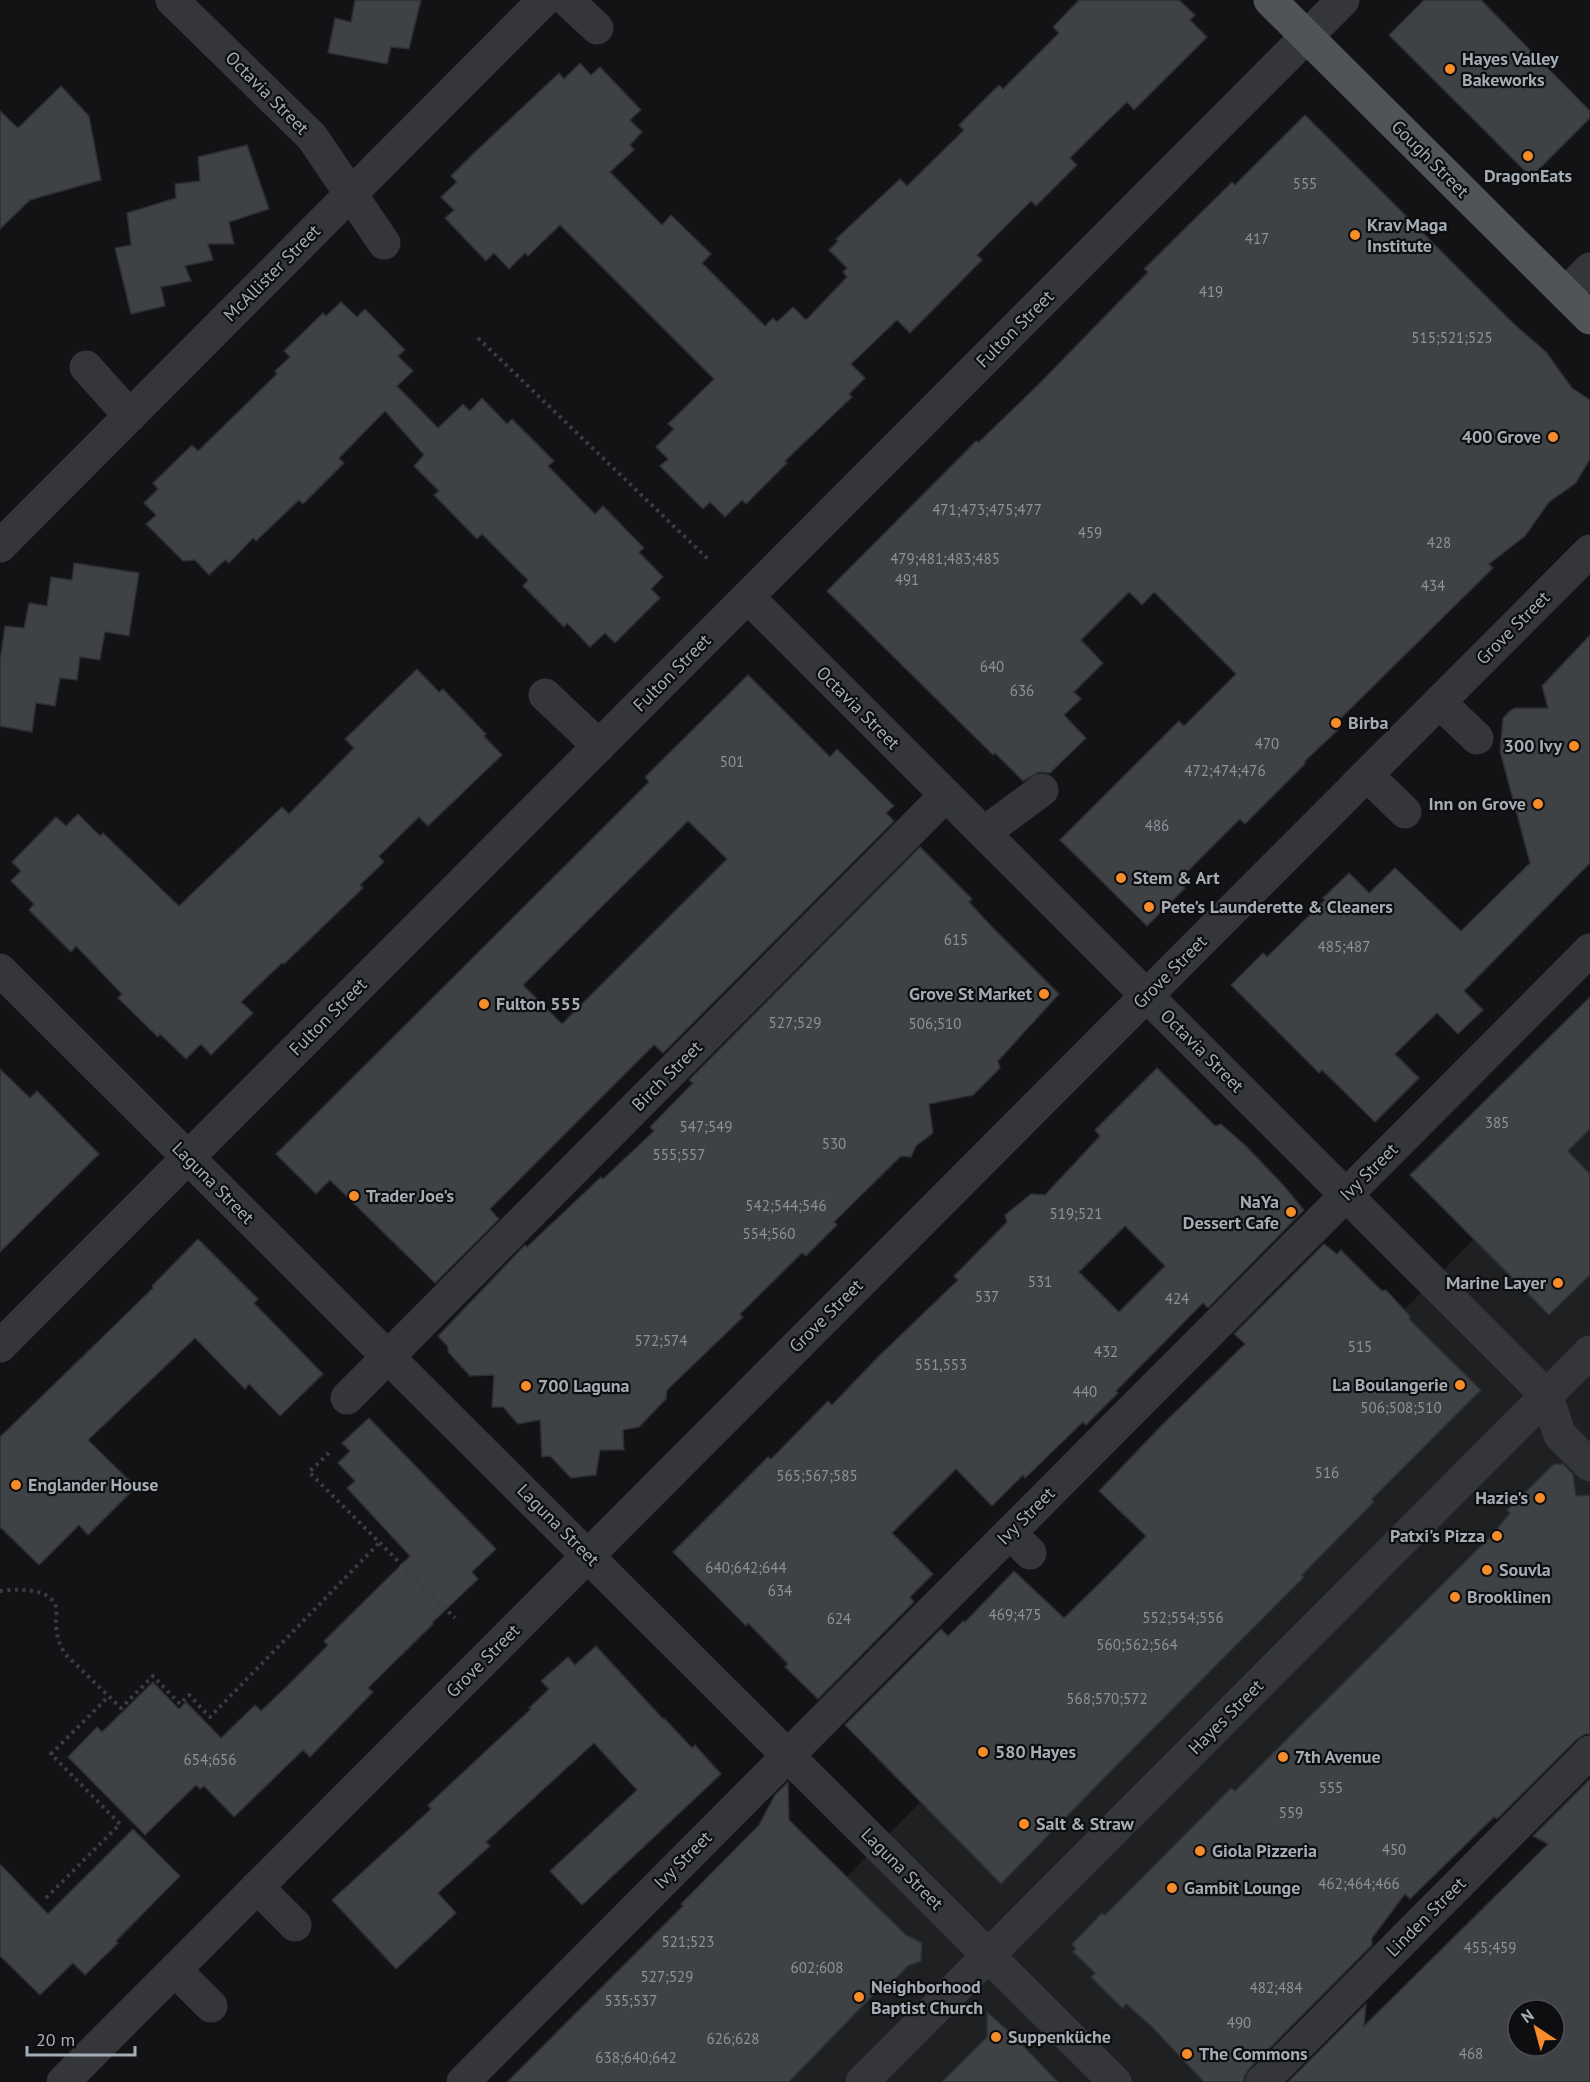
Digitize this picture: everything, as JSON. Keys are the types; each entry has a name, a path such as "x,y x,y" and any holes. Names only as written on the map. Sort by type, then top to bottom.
{"main road":[{"name":"Gough Street","path":"1270,0 1590,318"}],"street":[{"name":"Octavia Street","path":"172,0 312,137 384,243"},
{"name":"McAllister Street","path":"0,546 544,0"},
{"path":"567,0 597,28"},
{"name":"Fulton Street","path":"0,1346 1343,0"},
{"path":"1566,293 1590,269"},
{"path":"86,367 130,416"},
{"name":"Grove Street","path":"63,2082 1590,551"},
{"name":"Octavia Street","path":"748,597 1546,1395 1560,1435 1590,1465"},
{"path":"545,695 599,746"},
{"path":"1439,702 1477,738"},
{"path":"1367,775 1405,812"},
{"path":"984,833 1042,790"},
{"name":"Birch Street","path":"347,1398 946,795"},
{"name":"Ivy Street","path":"463,2082 788,1755 1020,1543 1065,1498 1346,1195 1590,950"},
{"name":"Laguna Street","path":"0,970 1116,2082"},
{"name":"Hayes Street","path":"862,2082 1590,1352"},
{"name":"Linden Street","path":"1262,2082 1590,1752"},
{"path":"257,1887 296,1925"},
{"path":"175,1970 212,2006"}],"path":[{"path":"478,338 710,561"},
{"path":"329,1452 309,1472 455,1618"},
{"path":"0,1591 24,1590 39,1593 50,1599 56,1607 59,1644 65,1654 121,1708 153,1676 180,1704 189,1695 210,1717 380,1542"},
{"path":"46,1898 120,1824 51,1754 109,1696"}],"shaded area":[{"path":"1590,1121 1590,1616 1192,2010 1270,2082 777,2082 710,2016"}],"building":[{"path":"355,0 421,0 409,49 391,47 387,64 328,53 335,18 351,22"},
{"path":"1079,0 1179,0 1195,15 1190,20 1207,37 1134,110 1127,102 1097,131 1070,158 1077,165 1036,206 1031,201 977,255 982,260 910,333 897,320 851,364 865,378 849,394 852,397 785,461 787,463 746,504 742,500 725,517 710,502 703,509 660,466 668,459 656,447 674,429 668,424 714,379 560,225 528,256 525,253 509,269 494,253 486,261 445,218 454,210 441,197 457,182 451,176 474,153 559,73 564,79 580,63 591,75 600,67 641,110 630,120 642,132 630,145 634,150 610,172 662,225 671,215 711,254 702,263 765,326 773,318 777,322 793,307 806,320 847,277 843,272 847,268 829,250 838,241 836,239 900,179 907,186 964,130 959,125 999,85 1003,89 1059,33 1053,27"},
{"path":"1424,0 1481,0 1590,111 1590,118 1531,177 1389,35"},
{"path":"61,86 89,116 101,180 30,200 0,229 0,111 18,128"},
{"path":"1305,115 1514,324 1546,352 1572,388 1590,400 1590,459 1576,483 1549,502 1525,536 1489,564 1493,568 1336,723 1341,727 1305,761 1305,764 1245,824 1240,819 1178,881 1185,888 1147,926 1060,840 1179,721 1184,726 1236,674 1154,592 1142,605 1129,592 1081,640 1103,663 1074,692 1081,699 1064,715 1086,738 1050,773 1039,772 1023,781 995,753 993,755 827,591 976,441 979,442 1038,385 1148,272 1144,269 1232,182 1235,185"},
{"path":"247,145 269,209 229,222 234,244 208,244 213,260 185,266 191,281 161,287 165,306 131,314 115,248 131,245 127,213 176,198 175,184 200,181 198,157"},
{"path":"341,302 357,317 365,309 405,350 398,356 413,371 397,386 438,428 463,404 470,411 482,398 507,424 512,419 554,461 548,466 595,514 603,506 644,548 639,552 663,577 651,589 660,598 615,643 605,633 590,647 567,623 564,627 523,586 528,580 482,534 477,539 434,495 439,491 414,466 424,455 385,411 339,458 344,463 303,504 299,500 256,541 253,538 229,563 225,560 209,575 195,560 183,561 146,524 156,515 144,503 158,489 153,483 192,445 198,451 277,374 275,371 290,357 284,351 323,313 326,316"},
{"path":"74,563 139,573 129,636 105,632 100,660 80,657 77,680 60,678 55,706 36,703 32,732 0,726 0,661 5,626 24,628 29,603 47,606 51,577 72,580"},
{"path":"1590,635 1590,863 1464,991 1483,1010 1458,1034 1437,1013 1395,1054 1419,1078 1375,1122 1322,1070 1319,1073 1231,985 1263,953 1267,957 1349,873 1369,893 1395,868 1461,931 1530,863 1500,751 1503,718 1516,708 1548,708 1542,686"},
{"path":"417,669 439,692 443,689 486,734 484,736 502,755 428,826 419,817 379,856 384,862 360,885 363,888 241,1002 253,1013 211,1055 201,1044 186,1059 160,1034 158,1037 118,998 122,994 76,946 71,952 29,910 34,904 11,881 21,871 12,862 56,817 66,826 78,814 100,836 103,833 179,906 282,807 289,814 354,748 345,739"},
{"name":"Fulton 555","path":"748,675 830,757 837,749 894,806 886,813 894,821 663,1053 654,1045 490,1209 499,1219 435,1283 330,1180 316,1194 276,1154 649,782 645,777","holes":["688,821 727,859 562,1024 523,985"]},
{"path":"920,847 972,899 969,902 993,928 1059,994 998,1061 1000,1068 973,1095 929,1104 933,1133 916,1146 911,1157 901,1156 834,1222 837,1225 806,1256 802,1253 740,1314 743,1317 667,1390 666,1399 639,1427 623,1430 624,1450 600,1450 596,1475 571,1478 550,1456 542,1457 540,1420 518,1424 503,1407 492,1407 494,1375 470,1376 448,1352 448,1347 438,1336 525,1245 527,1247 654,1131 650,1127 693,1083 689,1080"},
{"path":"1590,997 1590,1129 1568,1151 1590,1174 1590,1275 1549,1315 1410,1175"},
{"path":"1157,1068 1215,1126 1221,1124 1247,1147 1304,1210 1208,1308 1203,1303 1116,1391 1118,1393 1086,1425 1083,1422 1025,1478 1023,1475 992,1506 956,1469 892,1533 933,1574 910,1597 914,1602 818,1699 785,1667 788,1664 748,1623 746,1626 673,1552 828,1401 832,1405 958,1280 954,1276 1007,1222 1005,1215 1031,1194 1045,1195 1100,1136 1095,1130","holes":["1125,1226 1165,1266 1119,1312 1079,1272"]},
{"path":"0,1069 30,1098 37,1091 99,1154 0,1252"},
{"path":"198,1239 258,1299 254,1303 323,1374 280,1416 249,1384 245,1389 195,1338 88,1440 136,1487 88,1535 79,1525 39,1565 0,1527 0,1437 153,1288 152,1286"},
{"path":"1324,1244 1337,1254 1341,1250 1382,1291 1386,1290 1410,1316 1410,1320 1481,1390 1372,1499 1374,1502 1302,1575 1304,1577 1001,1884 845,1725 941,1629 948,1636 963,1621 965,1622 1014,1571 1064,1618 1110,1573 1146,1536 1099,1491 1162,1425 1245,1344 1234,1334"},
{"path":"369,1418 496,1549 472,1572 478,1579 368,1688 373,1692 310,1757 303,1750 234,1817 204,1786 200,1789 196,1785 145,1835 68,1757 97,1727 102,1732 153,1682 179,1709 186,1702 221,1738 255,1705 261,1711 284,1689 328,1645 324,1641 410,1556 347,1488 355,1481 338,1463 350,1451 342,1443"},
{"path":"1554,1464 1563,1464 1573,1474 1576,1496 1590,1495 1590,1734 1577,1739 1497,1819 1494,1817 1410,1899 1405,1894 1372,1938 1372,1945 1249,2069 1244,2082 1204,2082 1151,2026 1126,2004 1123,2009 1091,1977 1095,1973 1073,1952 1076,1949 1072,1944 1102,1913 1105,1915 1231,1788 1235,1791 1492,1535 1510,1513 1507,1510"},
{"path":"596,1646 663,1719 692,1748 695,1745 721,1774 582,1905 550,1871 637,1790 594,1743 486,1842 490,1846 438,1893 456,1913 396,1969 332,1900 431,1809 428,1805 531,1709 529,1708 549,1689 541,1681 568,1657 575,1665"},
{"path":"1590,1779 1590,2082 1288,2082 1366,2004 1364,2026 1548,1844 1533,1836"},
{"path":"788,1782 789,1820 906,1935 922,1943 921,1961 908,1966 883,1992 880,1988 789,2082 507,2082 683,1906 681,1904 759,1825 775,1795"},
{"path":"133,1829 180,1876 85,1975 73,1963 40,1995 0,1956 0,1864 48,1914"},
{"path":"987,2012 1012,2034 1058,2082 942,2082 987,2037"}],"place":[{"name":"Hayes Valley Bakeworks","path":"1450,69"},
{"name":"DragonEats","path":"1528,156"},
{"name":"Krav Maga Institute","path":"1355,235"},
{"name":"400 Grove","path":"1553,437"},
{"name":"Birba","path":"1336,723"},
{"name":"300 Ivy","path":"1574,746"},
{"name":"Inn on Grove","path":"1538,804"},
{"name":"Stem & Art","path":"1121,878"},
{"name":"Pete's Launderette & Cleaners","path":"1149,907"},
{"name":"Grove St Market","path":"1044,994"},
{"name":"Fulton 555","path":"484,1004"},
{"name":"Trader Joe's","path":"354,1196"},
{"name":"NaYa Dessert Cafe","path":"1291,1212"},
{"name":"Marine Layer","path":"1558,1283"},
{"name":"La Boulangerie","path":"1460,1385"},
{"name":"700 Laguna","path":"526,1386"},
{"name":"Englander House","path":"16,1485"},
{"name":"Hazie's","path":"1540,1498"},
{"name":"Patxi's Pizza","path":"1497,1536"},
{"name":"Souvla","path":"1487,1570"},
{"name":"Brooklinen","path":"1455,1597"},
{"name":"580 Hayes","path":"983,1752"},
{"name":"7th Avenue","path":"1283,1757"},
{"name":"Salt & Straw","path":"1024,1824"},
{"name":"Giola Pizzeria","path":"1200,1851"},
{"name":"Gambit Lounge","path":"1172,1888"},
{"name":"Neighborhood Baptist Church","path":"859,1997"},
{"name":"Suppenküche","path":"996,2037"},
{"name":"The Commons","path":"1187,2054"}]}
